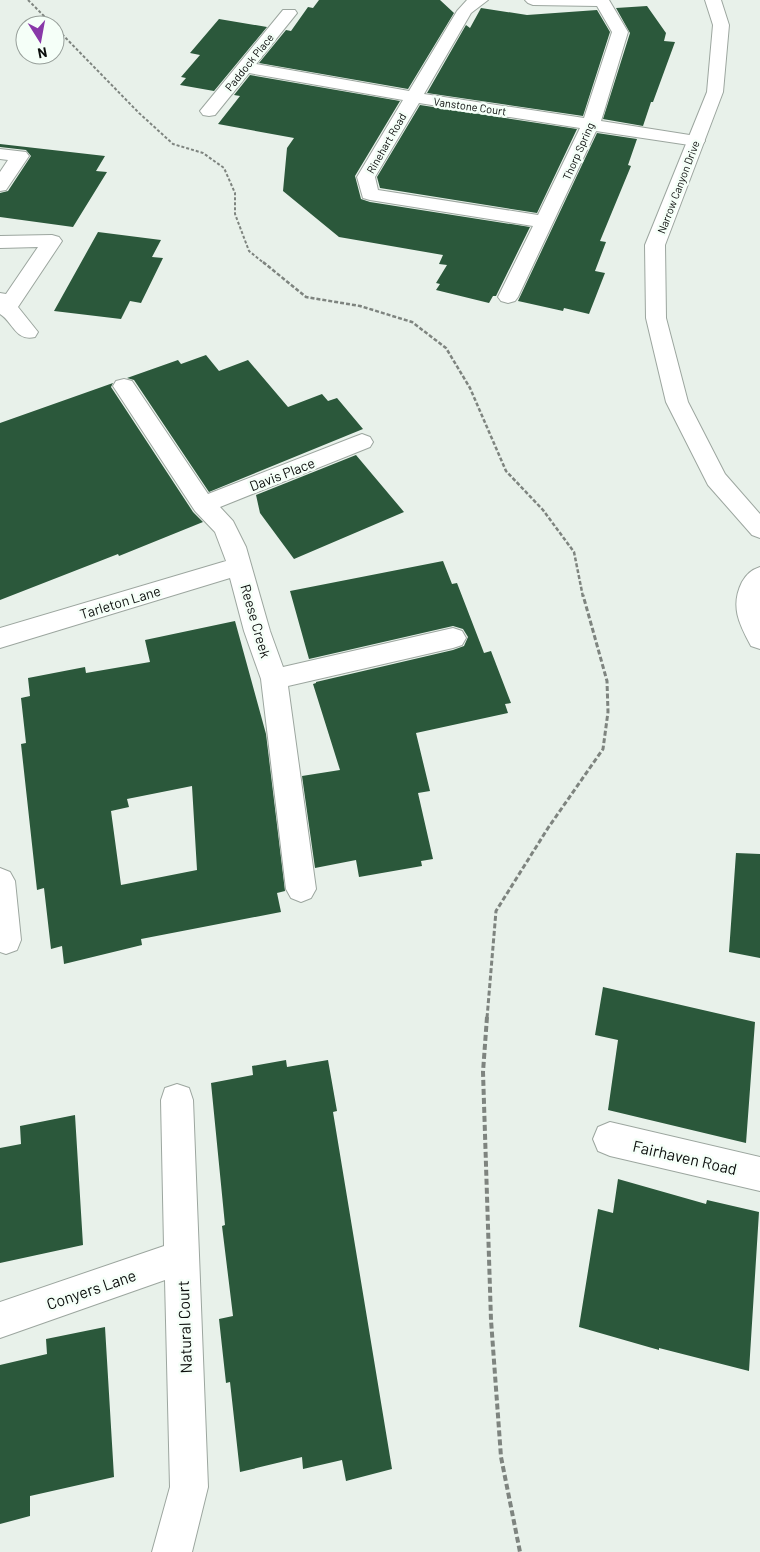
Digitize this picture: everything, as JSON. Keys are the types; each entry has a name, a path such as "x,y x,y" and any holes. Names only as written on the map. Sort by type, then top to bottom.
{"street":[{"name":"Rinehart Road","path":"480,0 475,1 465,10 366,177 370,194 545,222"},
{"path":"533,0 602,1"},
{"name":"Narrow Canyon Drive","path":"713,0 721,25 715,92 655,245 656,318 677,402 716,479 760,529"},
{"name":"Thorp Spring","path":"508,297 591,124 620,32 602,1"},
{"name":"Paddock Place","path":"209,112 289,13"},
{"name":"Vanstone Court","path":"245,67 412,97 696,141"},
{"path":"0,154 20,156 0,186"},
{"path":"0,242 52,241 3,304 28,332"},
{"name":"Reese Creek","path":"124,386 203,505 225,527 234,547 256,631 274,679 301,889"},
{"name":"Davis Place","path":"203,505 362,442"},
{"name":"Tarleton Lane","path":"0,638 240,566"},
{"path":"760,576 753,582 747,600 749,620 760,639"},
{"path":"274,679 453,638"},
{"path":"0,881 6,940"},
{"name":"Natural Court","path":"172,1552 189,1487 177,1100"},
{"name":"Fairhaven Road","path":"610,1139 760,1174"},
{"name":"Conyers Lane","path":"0,1320 182,1257"}],"path":[{"path":"28,0 43,15"},
{"path":"65,37 139,113 173,144 203,153 224,168 235,193 234,214 249,250 280,276 306,297 360,306 412,322 446,348 470,388 506,471 543,510 574,552 587,614 607,681 608,712 603,749 548,828 496,912 483,1072 491,1320 501,1457 520,1552"}],"building":[{"path":"319,0 440,0 454,13 408,89 259,63 286,30 291,31 308,7 313,8"},
{"path":"647,6 666,33 664,41 675,42 653,102 651,102 643,126 603,119 630,33 616,8"},
{"path":"481,8 527,15 597,10 610,32 583,116 427,93 466,25 470,28"},
{"path":"219,19 267,27 214,91 180,85 186,78 181,77 200,55 190,53"},
{"path":"250,75 400,101 355,176 361,199 530,227 496,296 493,296 489,303 436,290 440,284 436,283 447,265 439,264 443,255 339,237 283,191 287,148 294,138 218,124 240,96 234,95"},
{"path":"420,105 577,129 537,213 380,188 377,177"},
{"path":"597,133 637,139 628,165 631,166 600,241 606,242 595,271 605,273 589,314 564,308 563,311 518,301"},
{"path":"0,144 105,156 96,171 107,172 73,227 0,217 0,193 8,191 31,156 26,150 0,147"},
{"path":"98,232 161,240 152,257 163,258 141,303 130,301 121,319 54,311"},
{"path":"206,355 219,371 248,360 288,407 322,394 328,401 337,398 363,429 209,492 134,380 127,378 178,360 181,364"},
{"path":"113,383 111,387 193,512 203,522 119,556 118,554 0,600 0,423"},
{"path":"356,455 404,512 294,559 260,513 256,495"},
{"path":"443,561 452,584 457,583 484,653 491,651 511,703 505,704 508,713 416,733 430,791 418,793 433,859 421,861 422,866 359,877 356,860 315,868 302,776 340,770 313,684 453,650 464,646 468,637 463,629 453,626 309,659 290,591"},
{"path":"235,621 266,734 285,891 277,893 281,912 141,939 142,945 64,964 62,946 51,949 44,888 37,890 21,744 26,743 21,698 30,696 28,678 85,667 86,673 150,662 145,640","holes":["192,786 197,870 121,885 111,811 129,807 127,799"]},
{"path":"736,853 760,854 760,958 729,952"},
{"path":"603,987 755,1022 746,1143 608,1110 618,1040 595,1035"},
{"path":"286,1060 287,1067 328,1060 337,1111 333,1112 392,1469 346,1481 342,1460 303,1469 302,1457 240,1472 230,1382 226,1383 219,1319 233,1316 222,1226 225,1225 211,1083 253,1075 252,1066"},
{"path":"75,1115 83,1245 0,1263 0,1148 21,1144 20,1126"},
{"path":"618,1179 706,1204 707,1200 759,1212 749,1371 659,1348 659,1350 579,1327 598,1209 613,1213"},
{"path":"105,1327 114,1477 30,1496 30,1516 0,1524 0,1365 47,1354 46,1339"}]}
